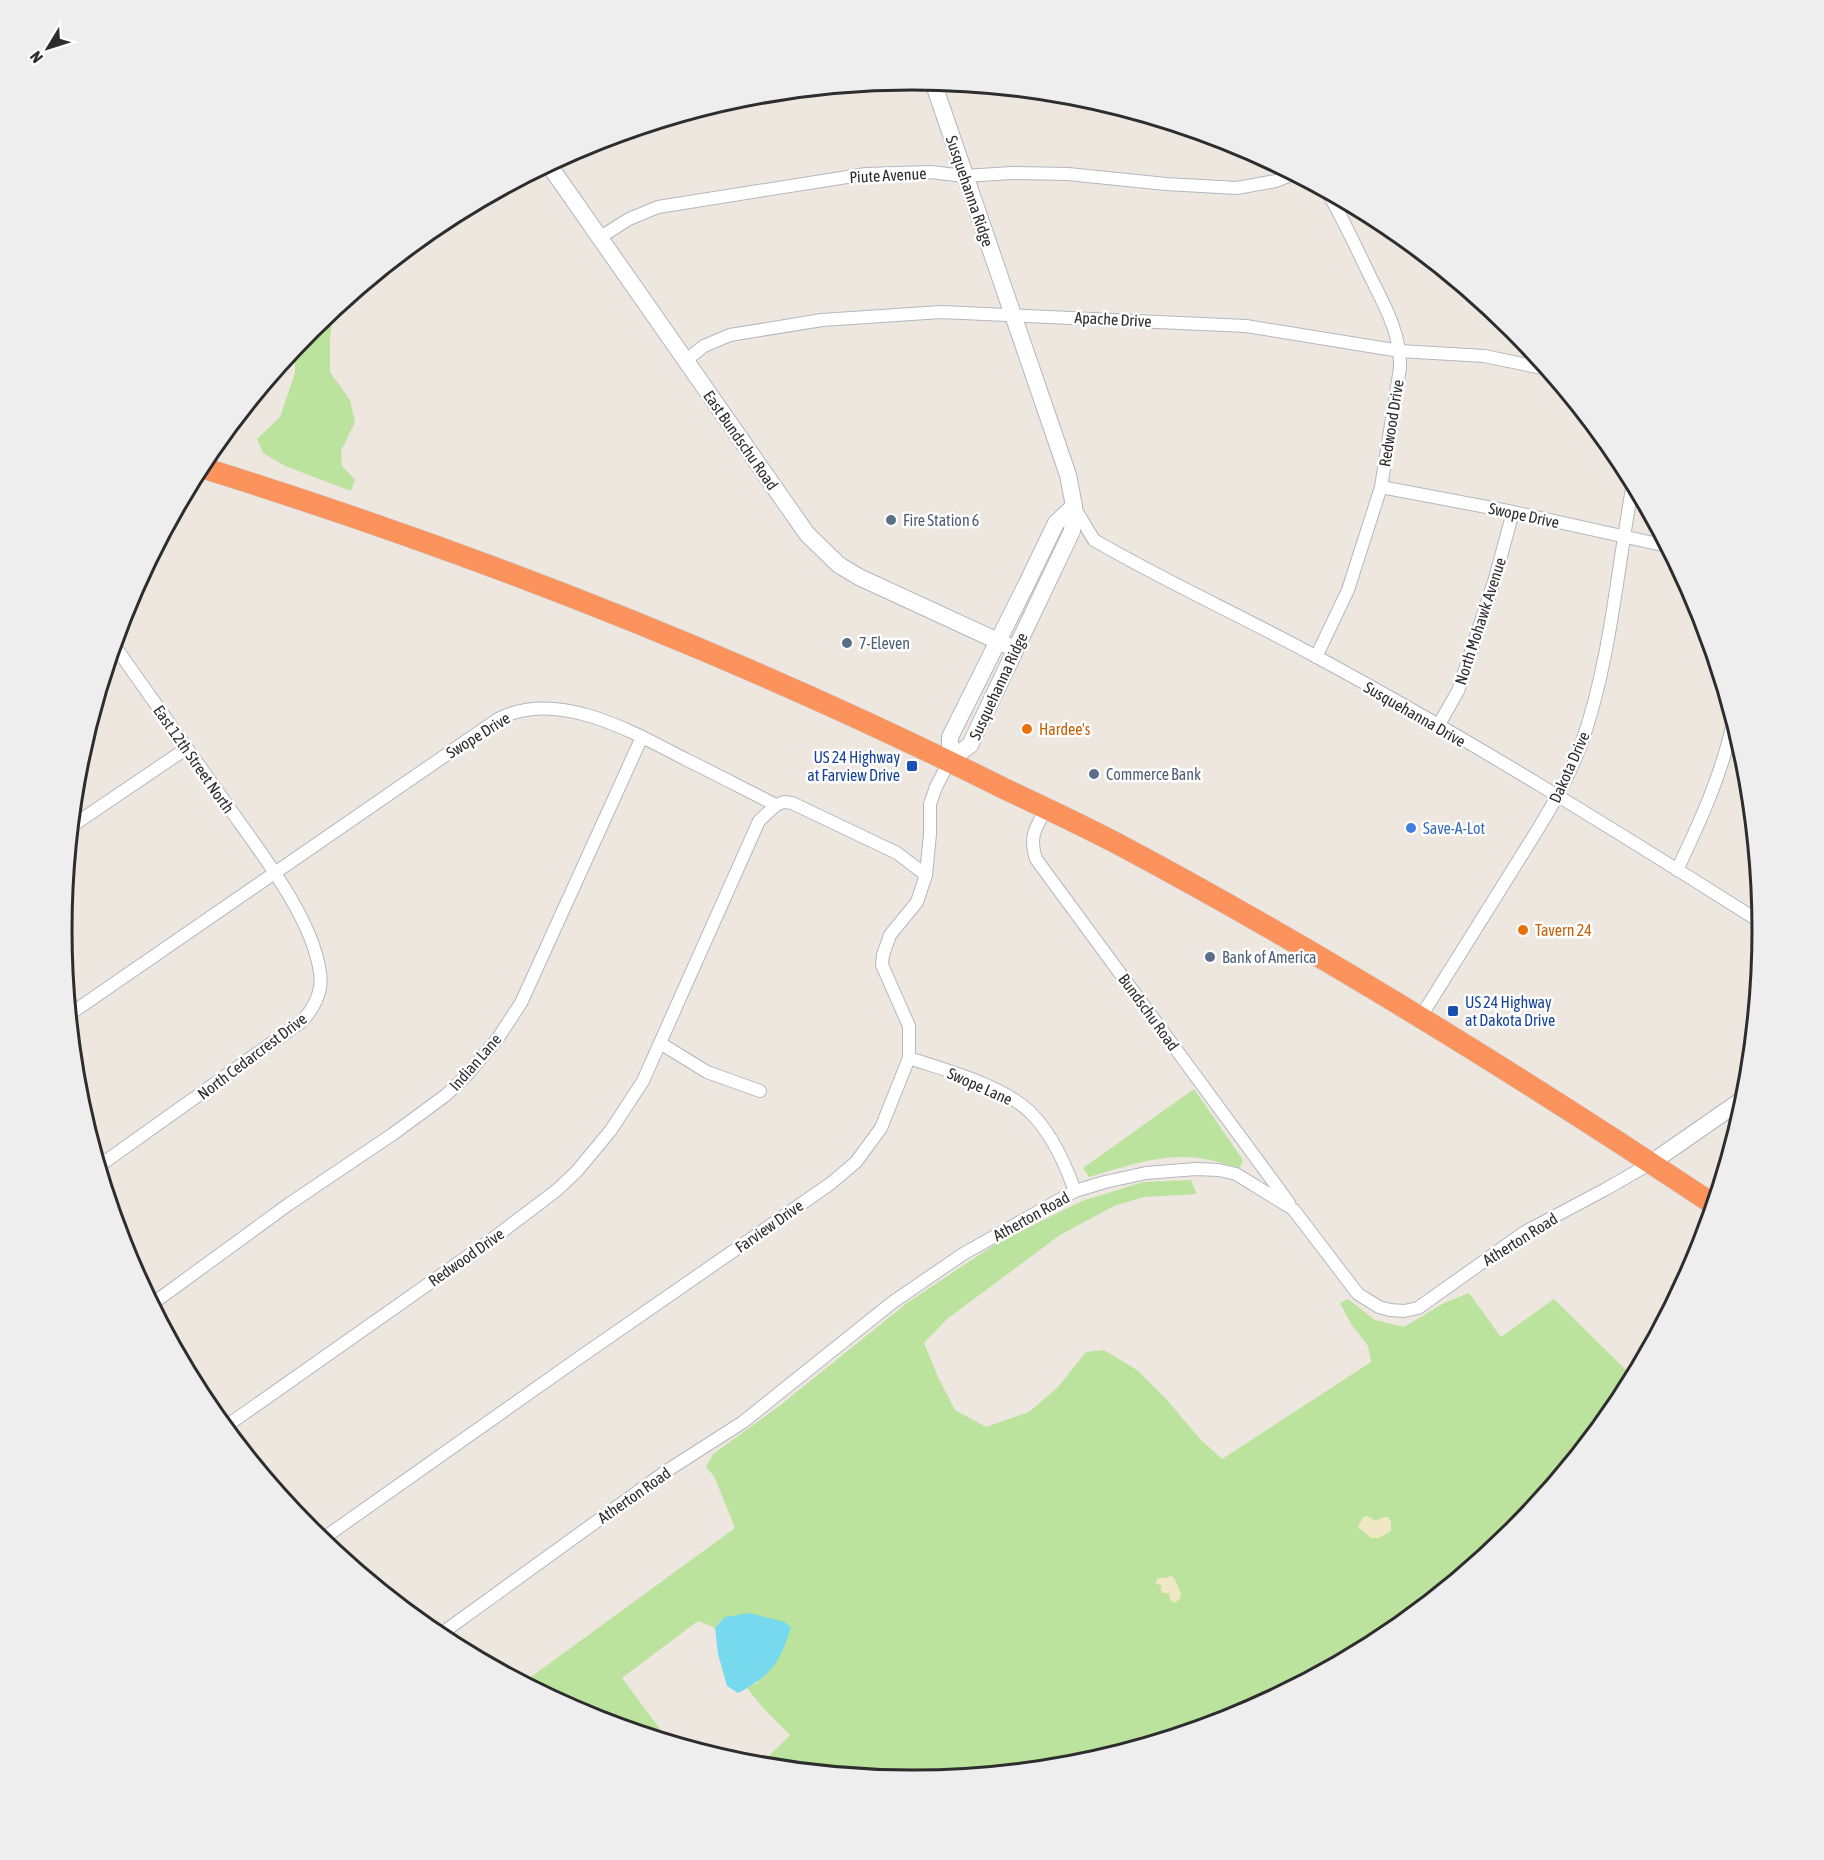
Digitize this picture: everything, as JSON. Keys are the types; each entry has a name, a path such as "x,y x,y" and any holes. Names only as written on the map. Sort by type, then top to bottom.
{"highway":[{"path":"210,470 294,496 556,590 754,671 950,760 1113,841 1255,919 1521,1079 1707,1200"}],"street":[{"name":"Susquehanna Ridge","path":"936,91 1068,474 1074,506 1072,531 970,745 950,760"},
{"name":"East Bundschu Road","path":"553,171 807,534 824,552 839,565 859,577 1015,649"},
{"name":"Piute Avenue","path":"599,238 629,219 658,207 866,174 931,172 964,176 1012,173 1068,174 1166,184 1237,188 1285,177"},
{"name":"Redwood Drive","path":"1316,657 1348,590 1381,487 1400,368 1400,351 1395,327 1335,205"},
{"name":"Apache Drive","path":"685,361 704,346 730,335 822,320 941,312 1246,326 1400,351 1484,356 1535,367"},
{"name":"Swope Drive","path":"1381,487 1513,512 1657,544"},
{"name":"Dakota Drive","path":"1420,1018 1557,796 1581,744 1596,695 1604,658 1631,496"},
{"name":"Susquehanna Ridge","path":"950,760 950,737 1056,523 1074,506"},
{"name":"Susquehanna Drive","path":"1074,506 1094,540 1316,657 1438,726 1557,796 1752,916"},
{"name":"North Mohawk Avenue","path":"1438,726 1458,691 1494,582 1513,512"},
{"name":"East 12th Street North","path":"120,653 275,873"},
{"path":"976,685 993,694"},
{"name":"Swope Drive","path":"76,1010 510,713 533,708 573,712 610,722 776,805 784,802 792,803 897,853 926,875"},
{"name":"Indian Lane","path":"158,1300 289,1204 393,1134 446,1095 466,1076 498,1038 521,1003 642,737"},
{"path":"1677,870 1706,808 1729,737"},
{"path":"79,821 187,748"},
{"name":"Farview Drive","path":"329,1534 830,1184 856,1162 880,1128 909,1058 911,1047 909,1026 882,965 883,955 890,935 917,902 926,875 930,804 950,760"},
{"name":"Redwood Drive","path":"232,1422 495,1237 557,1190 578,1171 611,1130 643,1082 759,821 776,805"},
{"name":"Bundschu Road","path":"1046,809 1033,833 1032,846 1036,859 1293,1209"},
{"name":"North Cedarcrest Drive","path":"105,1162 301,1022 316,1003 321,975 318,962 303,921 275,873"},
{"path":"660,1043 706,1072 760,1091"},
{"name":"Swope Lane","path":"909,1058 989,1087 1024,1107 1049,1135 1064,1161 1075,1191"},
{"path":"1651,1163 1733,1106"},
{"name":"Atherton Road","path":"447,1629 664,1472 743,1422 892,1302 963,1254 1075,1191 1146,1173 1196,1169 1219,1170 1236,1174 1293,1209 1358,1294 1379,1307 1404,1311 1418,1308 1525,1232 1606,1190 1651,1163"}],"green space":[{"path":"332,322 330,372 350,400 355,422 341,451 342,466 355,480 351,491 285,466 263,453 257,439 280,417 295,373 295,360"},
{"path":"1194,1089 1243,1160 1240,1168 1199,1158 1173,1157 1137,1163 1089,1177 1083,1168"},
{"path":"1191,1180 1197,1194 1144,1197 1114,1206 1060,1235 947,1319 924,1343 955,1410 986,1427 1029,1412 1058,1387 1086,1352 1104,1350 1137,1370 1167,1400 1200,1439 1222,1459 1371,1362 1368,1346 1351,1324 1340,1303 1348,1299 1375,1320 1404,1327 1444,1303 1469,1293 1501,1337 1554,1299 1626,1370 1610,1397 1544,1484 1466,1562 1423,1596 1379,1628 1284,1683 1233,1706 1129,1741 1076,1754 1022,1763 967,1768 912,1770 857,1768 768,1757 790,1735 747,1688 758,1682 725,1617 715,1628 698,1621 622,1678 661,1731 591,1706 530,1678 735,1528 714,1476 706,1467 713,1454 778,1407 907,1303 997,1243 1082,1201 1143,1182"}],"sand":[{"path":"1366,1516 1375,1521 1388,1517 1391,1522 1391,1531 1378,1538 1371,1538 1358,1527"},
{"path":"1172,1576 1181,1593 1180,1599 1174,1603 1170,1600 1169,1593 1162,1593 1162,1586 1155,1583 1158,1578"}],"water":[{"path":"749,1613 785,1622 791,1628 778,1660 759,1680 738,1693 727,1686 718,1654 715,1628 725,1617"}],"place":[{"name":"Fire Station 6","path":"891,520"},
{"name":"7-Eleven","path":"847,643"},
{"name":"Hardee's","path":"1027,729"},
{"name":"US 24 Highway at Farview Drive","path":"912,766"},
{"name":"Commerce Bank","path":"1094,774"},
{"name":"Save-A-Lot","path":"1411,828"},
{"name":"Tavern 24","path":"1523,930"},
{"name":"Bank of America","path":"1210,957"},
{"name":"US 24 Highway at Dakota Drive","path":"1453,1011"}]}
